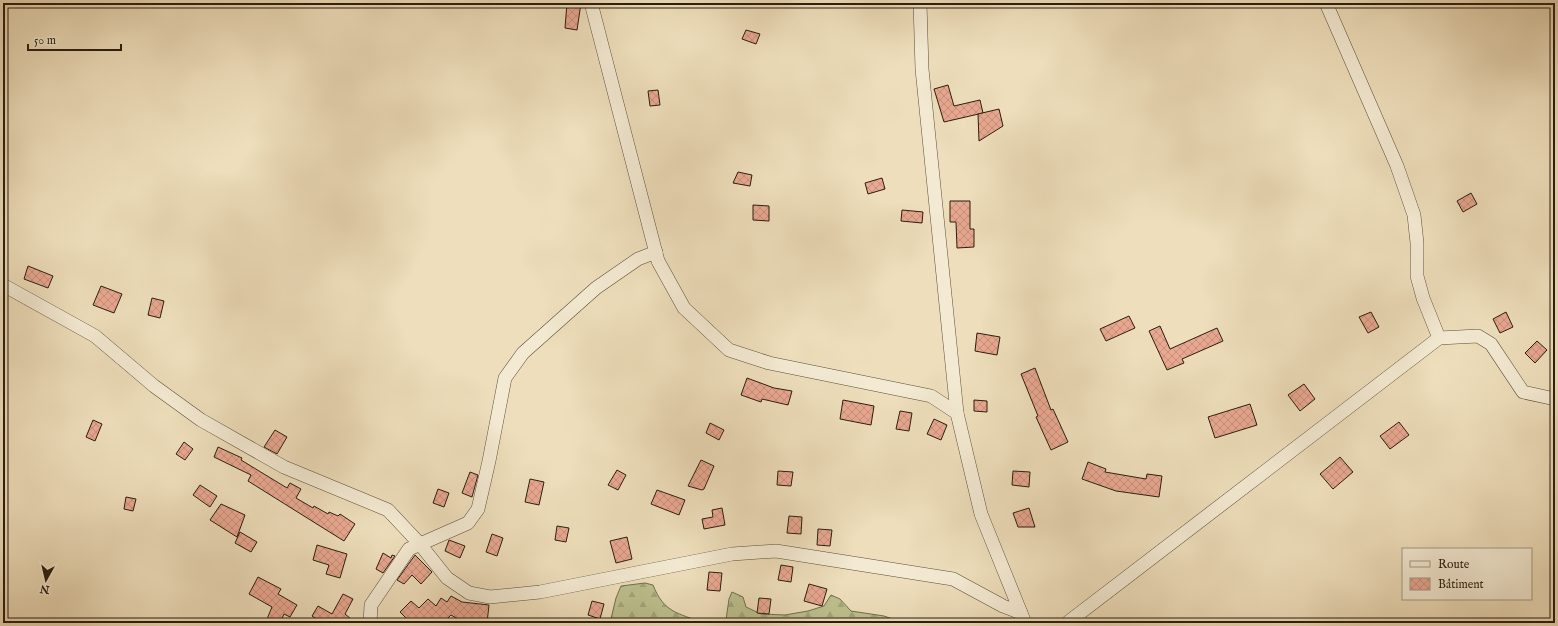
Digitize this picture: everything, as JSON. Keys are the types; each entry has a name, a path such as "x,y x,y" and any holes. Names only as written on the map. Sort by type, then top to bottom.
{"street":[{"path":"591,3 658,261 684,308 729,350 769,363 931,396 957,413"},
{"path":"920,3 922,69 957,413 982,514 1023,618"},
{"path":"1326,3 1397,166 1414,214 1417,276 1423,298 1439,338"},
{"path":"370,623 371,605 409,549 419,543 468,523 478,509 505,378 523,353 596,288 638,259 656,252"},
{"path":"3,285 95,336 154,386 201,420 284,467 388,510 419,543 447,578 469,593 490,597 540,592 732,554 776,551 953,579 1023,618"},
{"path":"1067,623 1304,443 1400,366 1439,338 1478,336 1491,344 1523,392 1555,399"}],"green space":[{"path":"645,583 653,585 657,594 667,607 679,614 704,623 610,623 616,598 621,586"},
{"path":"732,592 743,597 746,607 761,614 785,615 808,611 824,606 831,595 840,599 851,611 884,616 904,623 722,623 726,620 729,599"}],"building":[{"path":"567,3 581,3 577,30 565,28"},
{"path":"746,30 760,34 756,44 742,39"},
{"path":"948,85 954,106 980,100 983,113 944,122 934,89"},
{"path":"658,90 660,105 650,106 648,91"},
{"path":"999,109 1003,126 979,141 978,114"},
{"path":"738,172 752,175 750,186 733,183"},
{"path":"882,178 885,189 868,194 865,183"},
{"path":"1471,193 1477,204 1463,212 1457,201"},
{"path":"950,201 970,201 970,229 974,229 974,247 957,248 956,222 950,222"},
{"path":"753,205 769,206 769,221 753,220"},
{"path":"902,210 923,212 922,223 901,221"},
{"path":"28,266 53,276 48,288 24,279"},
{"path":"101,286 122,294 114,313 93,305"},
{"path":"152,298 164,301 160,318 148,315"},
{"path":"1371,312 1379,327 1368,333 1359,317"},
{"path":"1506,312 1513,327 1500,333 1493,319"},
{"path":"1129,316 1135,328 1106,341 1100,329"},
{"path":"1160,326 1170,349 1217,328 1223,341 1182,359 1184,363 1167,370 1149,331"},
{"path":"977,333 1000,337 997,355 975,351"},
{"path":"1537,341 1547,350 1535,363 1525,353"},
{"path":"1035,368 1051,410 1053,409 1068,442 1051,450 1036,417 1038,416 1021,374"},
{"path":"747,378 774,388 792,391 788,405 762,399 761,402 741,395"},
{"path":"1304,384 1315,399 1300,411 1288,395"},
{"path":"843,400 874,406 871,425 840,419"},
{"path":"974,400 987,401 987,412 974,411"},
{"path":"1250,404 1257,425 1215,438 1208,417"},
{"path":"900,411 912,413 909,431 896,429"},
{"path":"934,419 947,425 941,440 927,434"},
{"path":"93,420 102,424 95,441 86,437"},
{"path":"1399,422 1409,435 1390,449 1380,436"},
{"path":"710,423 724,430 719,440 706,433"},
{"path":"275,430 287,437 277,454 264,447"},
{"path":"184,442 193,449 185,460 176,454"},
{"path":"218,447 242,458 241,460 287,488 290,483 301,489 296,498 313,508 314,506 328,514 329,512 338,516 340,514 355,524 344,541 248,481 251,475 214,457"},
{"path":"1340,457 1353,472 1333,489 1320,474"},
{"path":"701,460 714,466 704,489 702,490 688,486"},
{"path":"1088,462 1106,469 1105,472 1146,479 1147,474 1162,476 1159,497 1116,491 1082,479"},
{"path":"617,470 626,475 618,490 608,485"},
{"path":"778,471 793,472 791,486 777,485"},
{"path":"1013,471 1030,472 1029,487 1012,485"},
{"path":"470,472 478,475 472,497 462,493"},
{"path":"530,479 544,482 539,505 525,502"},
{"path":"200,485 217,496 210,507 193,495"},
{"path":"438,489 449,493 444,507 433,503"},
{"path":"657,490 685,500 679,515 651,504"},
{"path":"126,497 136,499 133,511 124,509"},
{"path":"221,504 245,515 237,537 210,520"},
{"path":"722,508 725,525 704,529 702,519 713,517 712,510"},
{"path":"1029,508 1035,527 1018,527 1013,513"},
{"path":"789,516 802,517 801,534 787,533"},
{"path":"557,526 569,528 566,542 555,540"},
{"path":"818,529 832,530 830,546 817,545"},
{"path":"240,532 257,542 251,552 235,543"},
{"path":"492,534 503,538 497,556 486,552"},
{"path":"627,537 632,559 616,563 610,541"},
{"path":"449,540 465,546 460,558 445,551"},
{"path":"317,545 347,554 340,578 326,574 329,565 313,560"},
{"path":"383,553 391,558 392,555 395,556 383,573 376,569"},
{"path":"415,555 432,572 421,584 412,575 404,584 397,580"},
{"path":"781,565 793,567 791,582 778,580"},
{"path":"709,572 722,573 720,591 707,590"},
{"path":"258,577 281,589 278,594 297,605 290,617 284,614 280,623 267,619 272,607 249,594"},
{"path":"809,584 827,589 822,606 804,601"},
{"path":"343,594 353,599 345,614 356,623 323,623 312,616 318,606 332,614"},
{"path":"451,596 462,602 489,605 487,623 465,623 451,615 443,623 411,623 400,612 411,601 419,608 428,599 436,606 441,598 447,602"},
{"path":"759,598 771,599 769,614 757,613"},
{"path":"592,601 604,604 600,619 588,615"}]}
